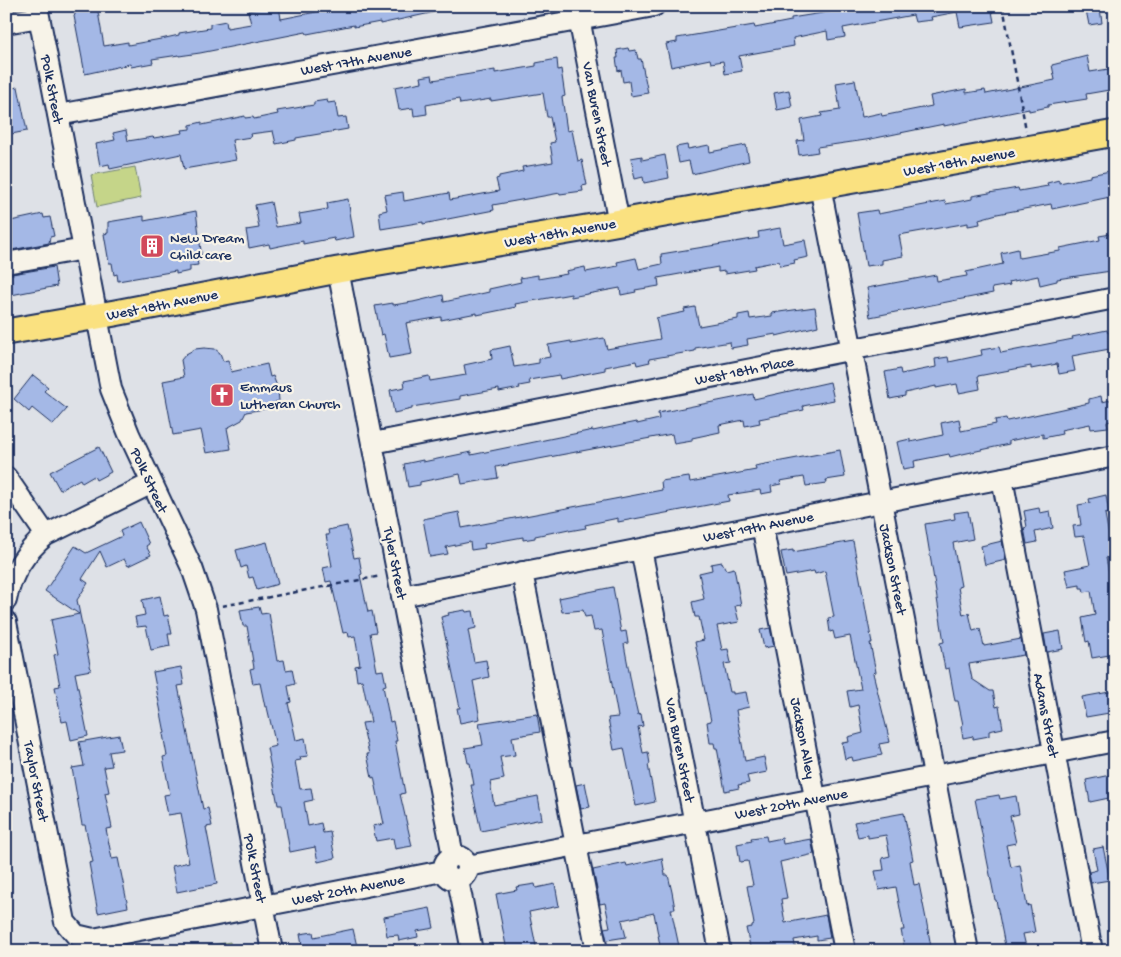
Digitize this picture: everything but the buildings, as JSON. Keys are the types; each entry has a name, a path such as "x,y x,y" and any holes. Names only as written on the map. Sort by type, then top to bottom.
{"main road":[{"name":"West 18th Avenue","path":"6,332 338,270 619,222 1115,133"}],"street":[{"name":"West 17th Avenue","path":"58,115 578,13 654,6"},
{"path":"6,23 38,12"},
{"name":"Polk Street","path":"38,12 111,389 129,434 192,568 206,608 272,951"},
{"name":"Van Buren Street","path":"578,13 619,222"},
{"name":"Jackson Street","path":"820,186 968,951"},
{"path":"6,263 84,249"},
{"name":"Tyler Street","path":"338,270 472,951"},
{"name":"West 18th Place","path":"372,443 1115,298"},
{"name":"West 19th Avenue","path":"402,596 1115,456"},
{"path":"6,477 46,535"},
{"name":"Adams Street","path":"1002,478 1092,951"},
{"path":"6,600 11,582 21,562 35,543 46,535 152,483"},
{"name":"Jackson Alley","path":"762,525 845,951"},
{"name":"Van Buren Street","path":"641,549 720,951"},
{"path":"522,572 597,951"},
{"name":"Taylor Street","path":"6,622 64,915 69,929 76,935"},
{"name":"West 20th Avenue","path":"76,935 92,938 1115,741"}],"path":[{"path":"1003,6 1029,149"},
{"path":"206,608 398,573"}],"green space":[{"path":"135,167 141,198 97,207 91,175"},
{"path":"230,942 231,951 181,951"}],"place":[{"name":"New Dream Child care","path":"152,246"},
{"name":"Emmaus Lutheran Church","path":"222,395"}]}
